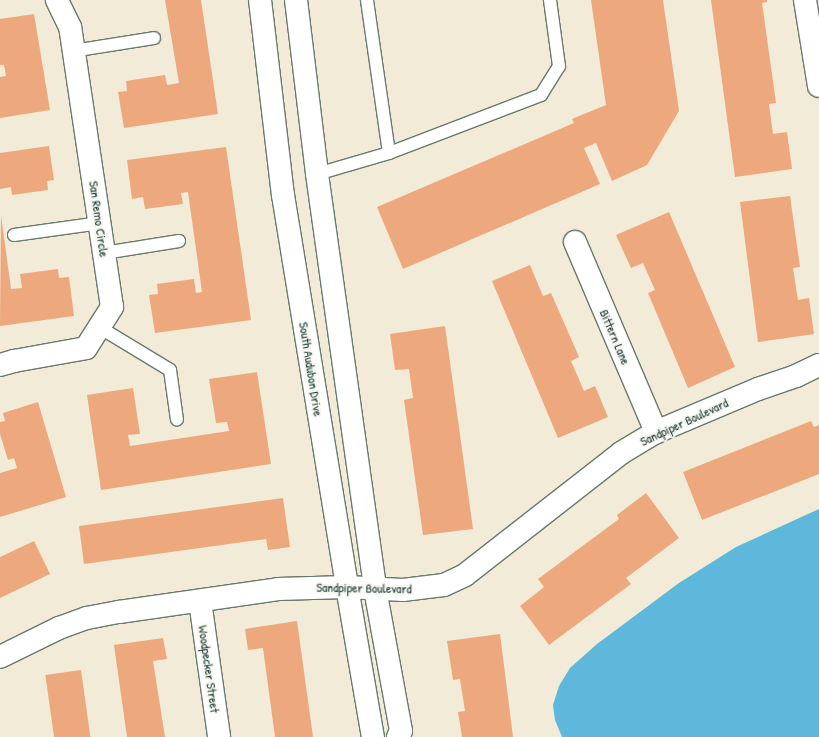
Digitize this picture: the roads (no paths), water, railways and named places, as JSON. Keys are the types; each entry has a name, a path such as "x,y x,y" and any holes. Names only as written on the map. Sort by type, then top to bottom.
{"street":[{"name":"San Remo Circle","path":"0,365 14,361 86,348 112,307 70,28 57,0"},
{"name":"South Audubon Drive","path":"260,0 283,195 373,737"},
{"path":"296,0 316,174 375,589 401,731 398,737"},
{"path":"805,0 819,86"},
{"name":"Bittern Lane","path":"575,242 656,432"},
{"name":"Sandpiper Boulevard","path":"0,657 59,628 87,618 278,589 347,587 402,590 429,588 444,584 465,575 621,453 656,432 796,376 819,364"},
{"name":"Woodpecker Street","path":"200,601 219,737"}],"lane":[{"path":"366,0 389,153"},
{"path":"316,174 389,153 541,95 559,66 550,0"},
{"path":"73,51 154,38"},
{"path":"14,235 100,223"},
{"path":"104,253 179,241"},
{"path":"99,327 170,370 177,420"}],"water":[{"path":"819,509 819,737 562,737 555,720 553,705 559,686 570,668 597,644 679,583 736,547"}]}
